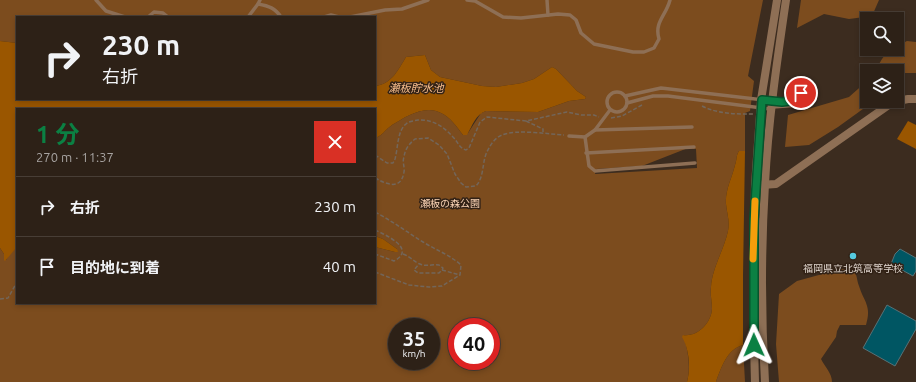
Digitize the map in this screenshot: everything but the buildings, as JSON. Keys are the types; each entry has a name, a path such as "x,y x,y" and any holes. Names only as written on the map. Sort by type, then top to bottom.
{"street":[{"path":"755,382 753,298 756,185 761,104 777,0"},
{"path":"765,382 763,350 762,256 765,185 772,106 786,0"},
{"path":"756,185 776,184 893,102 916,99"}],"lane":[{"path":"96,0 106,11 122,16"},
{"path":"355,16 385,10 402,9 428,0"},
{"path":"467,0 474,1 503,17 521,18 564,14 570,15 576,20 581,33 594,44 633,52 644,52 654,48 659,39 657,32 658,24 668,9 670,0"},
{"path":"547,0 548,15"},
{"path":"249,16 259,2 276,10 279,16"},
{"path":"149,16 154,12 163,13 167,16"},
{"path":"625,96 661,88 761,104 772,106 802,105 809,99 808,95 801,93 791,101 782,102 772,106 668,96 653,96 627,103"},
{"path":"612,92 619,92 625,96 627,103 624,109 619,112 612,112 606,101 609,95 612,92"},
{"path":"569,136 585,137 595,130 610,110"},
{"path":"595,130 692,127"},
{"path":"585,137 588,166 595,171 695,163"},
{"path":"586,153 694,147"}],"path":[{"path":"526,121 567,112 581,115 594,115 609,121 612,117 622,116 647,102"},
{"path":"696,105 722,113 753,114"},
{"path":"376,156 387,163 393,163 402,128 411,121 427,120 433,122 454,138 460,147 466,150 470,148 480,122 487,117 526,121 543,128 543,133"},
{"path":"376,175 378,180 392,185 400,182 404,172 403,158 408,146 415,139 428,138 439,145 447,154 455,174 461,183 466,187 476,186 482,178 486,155 494,141 502,135 518,133 543,133 569,136"},
{"path":"376,213 424,243 453,258 461,265 460,275"},
{"path":"376,230 390,237 399,244 403,254"},
{"path":"376,254 394,261 400,258 403,254"},
{"path":"403,254 419,264 439,265 443,268 442,270 460,275"},
{"path":"419,264 414,270 418,273 434,274 439,273 442,270"},
{"path":"376,272 409,285 429,287 442,286 460,275"},
{"path":"0,299 8,298 16,284"}],"green space":[{"name":"瀬板の森公園","path":"0,0 763,0 748,76 754,81 750,111 745,113 745,151 739,151 738,153 729,184 726,204 729,227 712,280 711,314 706,324 699,331 694,334 683,335 688,358 689,370 687,382 0,382 0,248 4,254 4,260 6,260 10,253 16,248 16,304 376,304 376,247 395,252 397,249 383,239 376,236 376,138 403,118 422,111 435,111 444,115 453,122 463,135 468,133 481,113 486,111 538,112 569,101 585,99 586,97 577,91 556,69 552,67 534,79 522,83 496,87 482,86 440,77 431,70 425,55 406,57 394,76 381,85 376,86 376,16 16,16 16,43 0,41","holes":["688,148 696,149 697,168 595,174 596,169 642,166"]},
{"path":"801,0 879,0 874,12 860,12 860,18 849,19 824,14 797,28"},
{"path":"907,41 916,42 916,73 904,73 904,64 879,64 884,56 904,56 904,42"},
{"path":"860,87 860,108 864,108 809,145 785,147 788,115 849,97"},
{"path":"852,268 867,304 868,319 866,325 840,325 836,337 821,359 830,373 832,382 779,382 776,344 779,294 797,281 837,270"},
{"path":"743,345 745,382 716,382 725,360 733,350"}],"water":[{"name":"瀬板貯水池","path":"0,41 16,43 16,100 376,100 376,86 381,85 394,76 406,57 425,55 431,70 440,77 482,86 496,87 522,83 534,79 552,67 556,69 577,91 586,97 585,99 569,101 538,112 486,111 477,118 467,135 463,135 453,122 444,115 435,111 422,111 403,118 376,138 376,108 16,108 16,248 5,261 4,254 0,248"},
{"path":"908,121 916,125 916,149 897,139"},
{"path":"739,151 745,151 743,345 733,350 725,360 716,382 687,382 689,358 682,337 683,335 694,334 703,328 711,314 712,280 729,227 726,199"},
{"path":"376,236 383,239 397,249 398,252 376,247"}],"slow traffic":[{"path":"753,259 755,201"}],"place":[{"name":"福岡県立北筑高等学校","path":"853,256"}],"route":[{"path":"754,345 754,219 762,100 782,102 791,101 801,93"}]}
